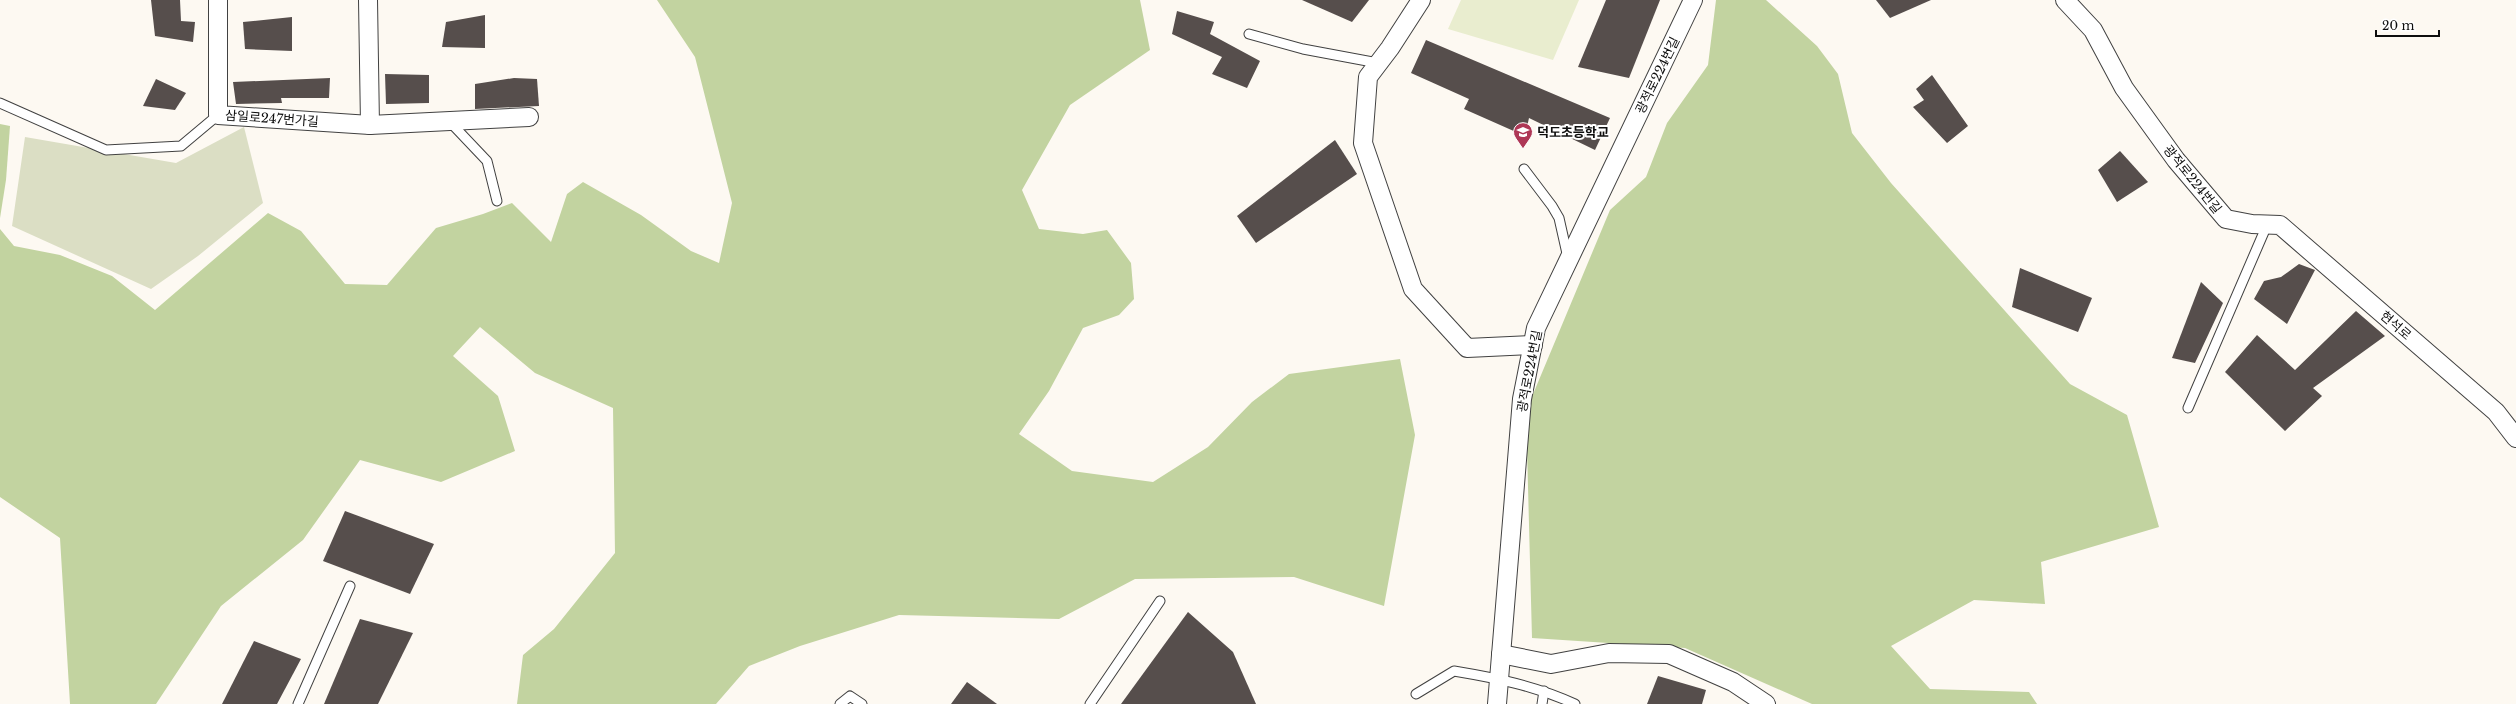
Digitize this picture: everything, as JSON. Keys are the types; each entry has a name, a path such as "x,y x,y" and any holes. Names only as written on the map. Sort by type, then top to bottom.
{"street":[{"name":"삼일로247번가길","path":"218,0 218,115 370,125 529,117"},
{"path":"368,0 370,125"},
{"path":"1421,0 1368,77 1364,143 1413,289 1468,348 1533,345"},
{"name":"광적로224번길","path":"1497,704 1522,399 1536,328 1693,0"},
{"name":"광적로224번길","path":"2065,0 2093,30 2124,88 2163,142 2226,219 2267,225"},
{"name":"현석로","path":"2267,225 2280,225 2496,412 2516,438"},
{"path":"1501,654 1551,664 1609,653 1669,654 1733,682 1766,704"}],"lane":[{"path":"1249,34 1303,49 1378,63"},
{"path":"0,102 106,150 181,146 218,115"},
{"path":"449,121 487,161 497,201"},
{"path":"1524,169 1552,206 1558,218 1568,261"},
{"path":"2188,408 2267,225"},
{"path":"298,704 350,586"},
{"path":"1090,704 1160,601"},
{"path":"1416,694 1454,671 1499,679 1544,691 1575,704"},
{"path":"1542,704 1544,691"},
{"path":"840,704 850,696 862,704"}],"green space":[{"path":"657,0 1140,0 1150,50 1070,105 1022,190 1039,229 1083,234 1107,230 1131,263 1134,299 1119,315 1083,328 1049,391 1019,434 1072,471 1153,482 1208,447 1252,402 1289,374 1400,359 1415,435 1384,606 1294,577 1135,579 1059,619 899,615 800,646 749,666 716,704 517,704 523,655 554,629 615,553 613,408 535,373 480,327 453,356 498,396 515,451 441,482 360,460 303,540 221,606 156,704 70,704 60,538 0,497 0,229 14,246 60,255 112,276 155,310 268,213 301,231 345,284 387,285 436,228 483,214 512,203 551,242 567,194 583,182 641,215 691,251 719,263 732,203 695,57"},
{"path":"1461,0 1579,0 1553,60 1448,29"},
{"path":"1716,0 1766,0 1817,46 1838,74 1852,133 1891,183 2070,384 2127,415 2159,527 2041,562 2045,604 1974,600 1891,646 1930,689 2029,692 2037,704 1812,704 1685,648 1532,638 1527,449 1531,399 1610,210 1646,177 1667,123 1708,65"},
{"path":"0,124 10,126 6,180 0,218"},
{"path":"244,127 263,203 198,256 151,289 12,226 25,137 176,163"}],"building":[{"path":"151,0 180,0 181,21 195,22 193,42 155,36"},
{"path":"1302,0 1369,0 1352,22"},
{"path":"1606,0 1660,0 1629,78 1578,67"},
{"path":"1876,0 1931,0 1890,18"},
{"path":"1177,11 1214,22 1210,34 1260,61 1247,88 1212,74 1222,57 1172,34"},
{"path":"485,15 485,48 442,47 446,22"},
{"path":"292,17 292,51 245,49 243,22"},
{"path":"1426,40 1610,118 1595,150 1529,118 1525,136 1464,109 1469,99 1411,73"},
{"path":"385,74 429,75 429,103 386,104"},
{"path":"1932,75 1968,126 1947,143 1913,107 1924,100 1916,89"},
{"path":"330,78 329,98 281,98 282,103 236,104 233,82"},
{"path":"514,78 537,79 539,106 475,109 475,84"},
{"path":"156,79 186,93 175,110 143,106"},
{"path":"1335,140 1357,174 1256,243 1237,216"},
{"path":"2120,151 2148,182 2117,202 2098,170"},
{"path":"2299,264 2315,270 2287,324 2254,299 2264,281 2281,277"},
{"path":"2020,268 2092,298 2078,332 2012,307"},
{"path":"2201,282 2223,303 2195,363 2172,358"},
{"path":"2356,311 2385,336 2313,388 2322,396 2285,431 2225,372 2257,335 2295,370"},
{"path":"345,511 434,544 410,594 323,561"},
{"path":"1188,612 1233,652 1256,704 1121,704"},
{"path":"360,619 413,633 378,704 324,704"},
{"path":"254,641 301,659 277,704 222,704"},
{"path":"1658,676 1706,690 1702,704 1647,704"},
{"path":"967,682 997,704 951,704"}],"place":[{"name":"덕도초등학교","path":"1523,149"}]}
